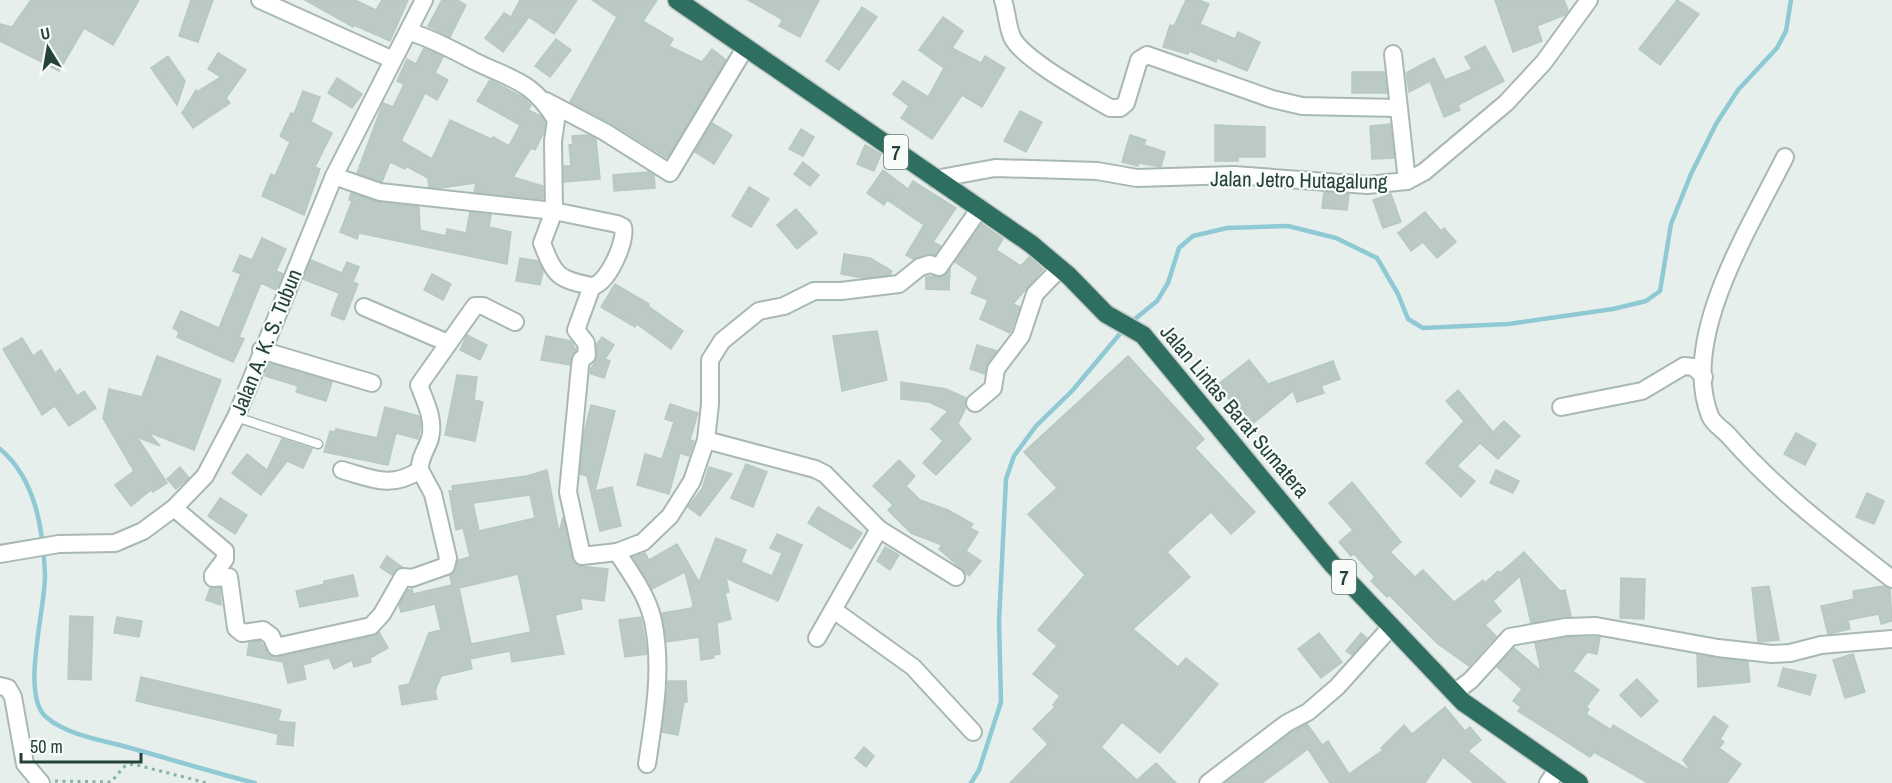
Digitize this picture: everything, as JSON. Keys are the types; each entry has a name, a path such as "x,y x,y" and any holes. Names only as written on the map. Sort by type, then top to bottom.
{"highway":[{"name":"Jalan Lintas Barat Sumatera","path":"677,0 934,179 980,208 1060,268 1106,314 1143,335 1332,564 1454,693 1553,777 1580,783"}],"street":[{"path":"260,0 393,60"},
{"name":"Jalan A. K. S. Tubun","path":"0,554 59,544 115,543 143,531 174,508 205,476 218,456 236,417 261,350 334,176 393,60 410,32 424,0"},
{"path":"1003,0 1016,44 1050,71 1110,108 1120,108 1126,102 1139,60 1147,55 1272,99 1302,106 1398,108"},
{"name":"Jalan Jetro Hutagalung","path":"934,179 995,168 1097,171 1137,178 1234,175 1367,185 1407,181 1424,172 1506,103 1544,62 1589,0"},
{"path":"410,32 436,40 477,62 515,77 544,100 604,132 670,173 745,48"},
{"path":"1393,54 1407,181"},
{"path":"334,176 380,192 554,211 623,227 624,241 603,282 592,286 567,281 552,270 542,243 554,211 553,153 556,120 544,100"},
{"path":"1785,157 1719,290 1707,327 1704,377 1711,419 1789,498 1892,579"},
{"path":"592,286 576,330 586,343 586,355 581,360 580,366 568,505 582,556 617,552 643,542 670,516 692,481 706,440 710,404 710,360 722,340 759,311 784,306 814,291 841,291 899,284 920,267 930,264 939,267 980,208"},
{"path":"975,403 993,388 996,369 1021,336 1035,294 1060,268"},
{"path":"174,508 225,551 226,556 213,578 229,577 236,628 242,633 263,630 271,636 276,647 371,626 382,614 403,577 412,578 446,566 448,558 433,494 420,470 420,463 431,436 429,409 419,385 475,306 483,306 515,322"},
{"path":"364,307 448,343"},
{"path":"261,350 372,383"},
{"path":"1561,407 1641,391 1684,366 1694,368 1704,377"},
{"path":"706,440 815,468 825,474 879,529 956,577"},
{"path":"342,470 379,481 396,482 420,470"},
{"path":"817,638 835,611 879,529"},
{"path":"617,552 642,592 653,621 658,691 647,764"},
{"path":"835,611 914,667 973,732"},
{"path":"1454,693 1471,680 1510,637 1566,627 1596,626 1718,648 1772,654 1790,653 1821,645 1892,639"},
{"path":"1208,783 1287,723 1308,712 1337,687 1391,627"},
{"path":"0,686 8,688 13,697 25,764 31,774 41,782"}],"lane":[{"path":"236,417 318,444"}],"path":[{"path":"41,782 107,783 116,779 124,766 133,764 207,783"}],"building":[{"path":"31,0 139,0 113,45 84,28 59,71 0,41 0,24 12,27"},
{"path":"191,0 213,0 198,42 179,36"},
{"path":"305,0 355,0 376,10 382,0 408,0 390,41 354,25 353,27"},
{"path":"442,0 457,0 466,5 450,37 428,26"},
{"path":"520,0 577,0 554,34 529,17 503,52 485,38 504,13 511,17"},
{"path":"592,0 657,0 643,21 673,39 669,46 702,62 712,49 726,60 667,158 611,123 570,102 617,17"},
{"path":"748,0 819,0 800,37 779,26 783,20"},
{"path":"1186,0 1199,0 1209,4 1200,24 1235,39 1238,32 1260,42 1247,71 1217,58 1216,62 1189,51 1188,54 1163,47 1170,25 1174,26"},
{"path":"1495,0 1564,0 1568,10 1565,15 1537,26 1542,41 1513,52"},
{"path":"1677,0 1699,14 1660,65 1639,49"},
{"path":"862,7 877,17 839,70 826,61"},
{"path":"943,17 963,31 952,48 981,63 985,56 1005,68 982,107 962,95 932,139 901,118 909,106 893,94 903,81 928,97 944,68 919,50"},
{"path":"556,39 571,50 550,77 535,66"},
{"path":"1485,46 1504,81 1458,105 1460,110 1444,117 1430,81 1409,92 1406,73 1434,58 1445,80 1472,69 1465,57"},
{"path":"424,48 443,57 435,73 448,80 437,100 425,93 401,141 432,159 450,120 509,146 520,125 477,101 490,80 523,97 531,105 528,110 541,116 545,122 544,132 535,150 531,148 513,177 543,186 543,199 474,192 476,183 440,188 429,187 428,178 406,166 405,169 390,162 382,182 357,173 383,103 393,107 404,84 397,81 407,59 416,64"},
{"path":"218,53 246,70 226,98 230,103 193,128 182,113 196,90 197,92 221,77 208,69"},
{"path":"168,56 185,81 177,105 151,68"},
{"path":"1352,72 1384,72 1387,93 1352,93"},
{"path":"337,78 362,94 352,108 328,93"},
{"path":"303,91 320,97 311,122 332,133 315,167 320,169 304,215 262,196 271,174 275,176 290,142 280,136 291,113 294,114"},
{"path":"1020,111 1042,122 1026,152 1004,141"},
{"path":"712,123 732,135 714,164 695,152"},
{"path":"1390,124 1394,158 1372,159 1370,126"},
{"path":"1215,125 1265,127 1265,157 1238,157 1238,161 1215,161"},
{"path":"801,129 814,137 803,156 789,149"},
{"path":"588,135 596,139 600,179 564,182 564,166 571,166 569,145 573,144 572,136"},
{"path":"1130,135 1146,140 1144,145 1165,152 1161,167 1139,163 1138,166 1122,162"},
{"path":"865,145 881,154 874,171 857,164"},
{"path":"803,162 819,175 810,186 794,174"},
{"path":"883,170 908,189 913,181 956,208 933,242 941,246 935,255 927,254 913,259 906,255 924,225 887,200 884,205 867,193"},
{"path":"649,172 654,175 655,188 614,191 613,175"},
{"path":"749,187 769,199 751,227 732,216"},
{"path":"1324,192 1349,194 1347,210 1322,208"},
{"path":"351,193 379,202 419,207 420,230 446,236 447,229 466,233 470,212 491,215 489,227 511,232 507,264 359,233 357,239 340,232 352,201 349,200"},
{"path":"1391,194 1401,222 1383,228 1373,200"},
{"path":"796,209 817,233 797,249 777,225"},
{"path":"1425,212 1441,231 1444,228 1456,242 1437,258 1423,242 1411,251 1398,233"},
{"path":"982,224 1003,239 996,250 1021,266 1029,257 1043,269 1013,304 1020,307 1010,333 980,319 988,300 971,293 978,277 955,262"},
{"path":"262,238 286,249 276,271 283,274 276,290 261,283 239,337 244,339 233,362 177,337 179,332 173,328 181,311 219,328 241,274 233,271 240,255 252,260"},
{"path":"844,254 870,258 892,271 890,275 862,278 841,274"},
{"path":"520,258 538,261 543,271 540,285 516,281"},
{"path":"311,260 342,273 347,262 359,267 353,282 358,284 344,320 331,315 339,293 303,279"},
{"path":"950,269 949,290 926,289 926,276 942,277"},
{"path":"432,274 451,284 443,300 424,290"},
{"path":"615,284 649,304 648,306 683,331 671,349 637,324 635,327 601,307"},
{"path":"877,331 887,380 842,391 833,336"},
{"path":"467,335 487,345 480,360 460,350"},
{"path":"546,336 571,341 576,350 570,365 541,360"},
{"path":"602,337 614,345 605,359 610,361 604,378 591,374 590,370 597,359 597,344"},
{"path":"22,338 33,356 41,350 55,373 60,369 77,396 84,391 96,408 69,426 55,406 42,415 3,349"},
{"path":"977,345 997,351 987,363 985,374 970,369"},
{"path":"157,356 221,380 194,450 148,432 160,446 137,437 167,483 153,492 151,490 131,506 115,485 134,471 103,418 109,389 142,397"},
{"path":"1128,356 1204,439 1195,448 1255,512 1231,534 1211,512 1167,552 1190,577 1133,629 1178,667 1186,658 1218,684 1160,753 1122,722 1101,747 1137,780 1156,763 1176,783 1010,783 1048,744 1033,729 1055,707 1053,705 1060,696 1033,674 1057,646 1038,630 1085,575 1028,514 1057,488 1024,452"},
{"path":"1249,360 1268,384 1333,361 1340,379 1321,386 1324,393 1297,402 1293,391 1251,425 1217,385"},
{"path":"269,363 332,382 326,401 296,392 298,386 265,376"},
{"path":"457,375 477,377 474,400 483,402 475,441 445,435"},
{"path":"901,382 946,389 966,398 966,407 958,424 971,439 936,475 923,463 943,441 931,429 948,411 929,402 901,399"},
{"path":"1458,390 1493,432 1504,421 1520,436 1498,459 1480,443 1457,466 1475,481 1461,497 1426,463 1464,421 1446,401"},
{"path":"670,404 698,413 690,440 694,441 689,456 680,453 669,494 637,485 645,454 662,459 674,422 665,419"},
{"path":"591,405 615,411 595,491 612,487 621,526 600,531 587,476 580,474 584,433"},
{"path":"385,407 419,416 421,425 418,439 396,433 388,465 324,452 330,431 335,432 336,429 377,438"},
{"path":"1796,433 1816,444 1805,465 1784,454"},
{"path":"282,439 312,449 303,468 287,461 261,495 232,473 247,454 267,470"},
{"path":"899,460 915,476 906,486 920,500 948,510 973,524 970,528 978,532 966,551 981,561 969,576 939,549 942,545 911,533 888,510 893,505 873,486"},
{"path":"746,464 767,472 753,507 731,498"},
{"path":"180,467 189,478 176,489 167,479"},
{"path":"709,467 732,474 700,516 688,507 702,489"},
{"path":"547,470 559,533 563,517 574,562 579,566 608,569 604,601 580,598 582,609 555,615 564,654 512,662 510,651 470,659 472,669 441,676 435,691 437,699 402,705 399,686 409,684 429,633 441,630 435,604 401,612 399,605 408,590 412,589 413,594 452,585 450,576 456,569 458,560 470,557 463,528 456,530 449,491 453,491 452,486 527,476","holes":["530,495 535,518 479,531 473,503","518,574 531,632 471,644 459,588"]},
{"path":"1496,470 1519,481 1513,493 1490,483"},
{"path":"1352,482 1401,542 1390,552 1415,577 1423,570 1454,602 1483,580 1485,583 1498,571 1500,573 1524,552 1560,591 1565,590 1571,616 1531,623 1520,576 1493,601 1501,611 1485,625 1496,636 1469,666 1438,644 1389,595 1387,597 1371,581 1375,577 1354,554 1351,556 1339,542 1353,530 1329,503"},
{"path":"1867,493 1884,501 1874,524 1856,517"},
{"path":"220,498 247,515 235,534 208,516"},
{"path":"818,507 862,533 851,549 808,523"},
{"path":"777,534 802,545 778,601 726,578 729,592 725,593 731,619 717,623 720,654 713,655 714,658 701,660 699,637 667,642 662,613 692,608 685,572 652,589 633,557 645,553 649,560 677,544 699,582 716,538 746,550 741,562 772,576 782,553 770,548"},
{"path":"885,547 899,555 890,570 877,561"},
{"path":"387,556 402,567 392,575 380,567"},
{"path":"353,575 358,596 300,607 296,591 324,584 324,581"},
{"path":"1621,578 1645,579 1644,619 1620,618"},
{"path":"1769,586 1779,640 1758,642 1752,588"},
{"path":"1883,586 1890,589 1892,621 1881,624 1879,614 1848,620 1850,629 1828,634 1821,606 1854,599 1853,591"},
{"path":"210,588 220,588 221,605 206,600"},
{"path":"70,616 93,617 91,680 68,679"},
{"path":"117,617 142,621 139,637 114,633"},
{"path":"641,617 647,654 625,657 619,620"},
{"path":"379,632 388,648 370,658 371,662 354,667 352,660 334,669 329,658 303,665 306,679 288,683 283,662 247,655 249,643 260,641 269,655 278,657 373,636"},
{"path":"1319,633 1342,662 1321,678 1298,649"},
{"path":"1361,633 1367,638 1352,655 1346,651"},
{"path":"1567,637 1600,637 1597,654 1587,652 1573,671 1599,690 1586,707 1589,709 1586,714 1611,730 1613,725 1692,772 1683,760 1714,716 1728,726 1720,739 1724,742 1719,748 1741,764 1727,783 1648,783 1594,752 1590,757 1518,711 1521,707 1513,701 1522,689 1497,667 1514,648 1541,671 1535,643"},
{"path":"1853,654 1865,692 1845,698 1833,660"},
{"path":"1697,655 1748,662 1750,682 1698,687"},
{"path":"1783,668 1816,675 1810,695 1778,686"},
{"path":"141,677 281,710 278,721 295,723 293,746 277,744 278,734 136,701"},
{"path":"1637,679 1658,701 1641,717 1620,695"},
{"path":"668,681 686,681 687,702 684,702 678,735 662,732"},
{"path":"1445,707 1465,731 1470,727 1481,740 1468,751 1506,783 1474,783 1443,757 1425,783 1330,783 1308,749 1262,783 1225,783 1307,724 1322,745 1328,741 1349,774 1383,750 1381,748 1404,725 1412,734"},
{"path":"864,747 874,756 866,767 855,758"}],"waterway":[{"path":"1130,323 1157,301 1168,283 1179,248 1193,236 1227,228 1288,226 1336,238 1377,258 1398,294 1408,319 1423,328 1508,324 1613,309 1646,301 1660,291 1671,224 1691,174 1716,124 1738,90 1777,48 1786,31 1791,0"},
{"path":"971,783 979,770 1001,702 999,622 1006,479 1014,456 1036,426 1072,391 1124,329"},
{"path":"0,449 12,461 30,490 42,540 45,574 36,650 35,690 39,706 46,717 64,728 85,736 255,783"}]}
